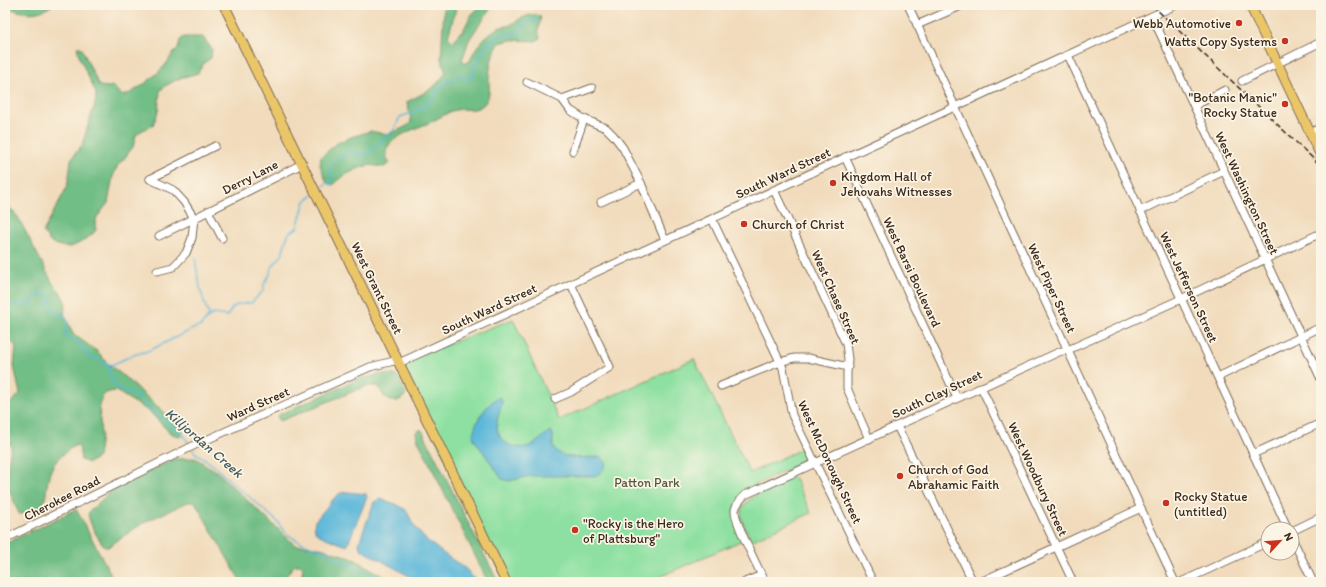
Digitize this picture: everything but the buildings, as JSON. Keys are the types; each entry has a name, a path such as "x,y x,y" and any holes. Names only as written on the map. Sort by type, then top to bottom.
{"main road":[{"name":"West Grant Street","path":"224,5 506,582"},
{"path":"1250,5 1321,156"}],"street":[{"name":"West Piper Street","path":"908,5 1175,582"},
{"path":"917,26 963,5"},
{"name":"South Ward Street","path":"399,362 1176,5"},
{"name":"West Washington Street","path":"1152,16 1321,379"},
{"path":"1242,81 1321,42"},
{"name":"West Jefferson Street","path":"1068,55 1284,521"},
{"path":"527,82 562,99 570,110 584,119 606,128 614,136 623,148 641,183 665,240"},
{"path":"562,99 592,88"},
{"path":"1194,106 1225,90"},
{"path":"573,150 584,119"},
{"path":"1309,133 1321,128"},
{"path":"157,270 173,267 186,253 192,238 194,218 184,202 173,190 150,179 215,146"},
{"name":"West Barsi Boulevard","path":"845,157 957,398"},
{"name":"Derry Lane","path":"159,236 302,164"},
{"path":"1140,211 1224,171"},
{"path":"601,202 641,183"},
{"name":"West Chase Street","path":"774,190 846,344 848,359 847,388 869,438"},
{"path":"208,211 222,238"},
{"name":"West McDonough Street","path":"712,219 780,362 784,373 792,415 873,582"},
{"name":"South Clay Street","path":"765,582 737,522 735,513 736,507 741,499 748,493 1059,352 1067,350 1181,299 1265,258 1321,233"},
{"path":"555,399 571,392 610,367 571,284"},
{"path":"1218,377 1321,327"},
{"path":"721,386 787,360 801,358 848,366"},
{"name":"Ward Street","path":"130,477 365,368 399,362"},
{"name":"West Woodbury Street","path":"982,387 1072,582"},
{"path":"1253,454 1321,422"},
{"path":"897,426 973,582"},
{"name":"Cherokee Road","path":"5,540 130,477"},
{"path":"980,582 1141,508"},
{"path":"1300,527 1321,517"},
{"path":"1181,582 1260,546"},
{"path":"1300,555 1313,582"},
{"path":"745,582 762,574"}],"green space":[{"path":"5,5 53,5 41,11 29,13 5,7"},
{"path":"444,5 457,5 448,37 453,42 459,33 463,31 471,15 482,5 493,5 469,40 462,60 466,63 470,61 477,47 489,34 498,28 510,25 525,17 532,15 541,16 538,31 540,38 537,41 510,40 500,43 493,55 491,64 488,98 481,107 452,111 400,136 387,148 386,155 390,163 384,167 369,165 345,175 333,185 327,183 320,165 321,157 337,143 351,137 371,131 388,135 407,126 411,122 407,102 433,87 446,72 441,60"},
{"path":"184,37 203,37 212,49 211,58 204,63 198,73 180,78 165,86 160,91 158,112 153,125 136,135 133,147 118,165 113,176 108,203 97,217 95,224 96,230 76,245 65,247 51,243 43,232 67,187 71,159 82,145 96,100 96,93 80,59 77,47 81,47 99,86 112,86 123,96 140,87 158,73 178,49 180,40"},
{"path":"5,203 18,217 53,284 60,291 66,304 64,313 73,334 98,352 108,364 183,429 181,437 170,433 150,412 116,391 104,394 99,405 101,436 98,457 89,463 81,460 79,446 77,445 70,449 62,455 51,470 48,478 45,500 42,505 38,510 30,513 19,514 8,487 6,475 11,447 5,429 5,408 20,394 14,366 16,346 5,336"},
{"name":"Patton Park","path":"513,319 559,420 694,359 750,473 801,449 806,461 749,488 748,493 736,507 745,539 648,582 506,582 399,363"},
{"path":"382,374 396,376 400,380 406,394 403,398 398,401 392,401 384,397 378,386 367,386 280,421 277,417 280,414 361,378"},
{"path":"422,430 498,582 488,582 417,438 416,432"},
{"path":"195,458 216,471 295,545 317,547 352,558 394,582 300,582 303,568 301,565 294,565 282,582 241,582 195,502 188,502 143,523 108,547 105,547 94,531 89,518 88,513 95,506 113,489 174,459"},
{"path":"794,477 811,513 751,541 742,519 741,512 743,507 748,501 763,491"},
{"path":"76,509 115,582 5,582 5,544"}],"water":[{"path":"500,397 502,403 497,420 498,433 509,445 515,447 526,447 532,445 551,431 553,436 553,446 556,451 567,456 574,457 601,457 606,462 604,469 594,476 530,476 509,481 502,479 474,439 473,434 477,421 485,409 495,399"},
{"path":"348,492 366,494 367,497 347,546 319,535 314,526 315,521 336,496 341,493"},
{"path":"380,499 396,504 406,510 415,527 424,538 466,569 477,582 420,582 362,550 359,545 360,540 374,502"}],"waterway":[{"path":"319,190 327,183 332,184 332,166 338,158 351,152 361,156 371,150 394,130 400,117 422,108 447,82 459,76 469,79 471,78 479,58 492,41 504,34 517,33 528,22 538,20"},
{"path":"208,318 213,314 227,316 233,307 239,304 251,303 264,290 264,284 270,274 271,268 282,255 289,233 297,228 305,201 313,195"},
{"path":"106,363 112,365 133,355 148,351 201,326 208,318 209,315 200,286 195,257"},
{"name":"Killjordan Creek","path":"5,268 8,269 9,272 5,281"},
{"name":"Killjordan Creek","path":"5,301 10,305 21,304 26,306 41,293 51,299 50,303 54,312 66,317 68,322 65,333 69,339 78,342 88,356 105,363 109,369 111,378 118,388 137,396 144,405 183,434 189,444"},
{"name":"Killjordan Creek","path":"193,449 194,452 219,470 278,522 286,533 298,541 324,551 385,582"}],"railway":[{"path":"1152,5 1321,166"}],"place":[{"name":"Webb Automotive","path":"1239,23"},
{"name":"Watts Copy Systems","path":"1285,41"},
{"name":"\"Botanic Manic\" Rocky Statue","path":"1285,104"},
{"name":"Kingdom Hall of Jehovahs Witnesses","path":"833,183"},
{"name":"Church of Christ","path":"744,224"},
{"name":"Church of God Abrahamic Faith","path":"900,476"},
{"name":"Rocky Statue (untitled)","path":"1166,503"},
{"name":"\"Rocky is the Hero of Plattsburg\"","path":"575,530"}]}
